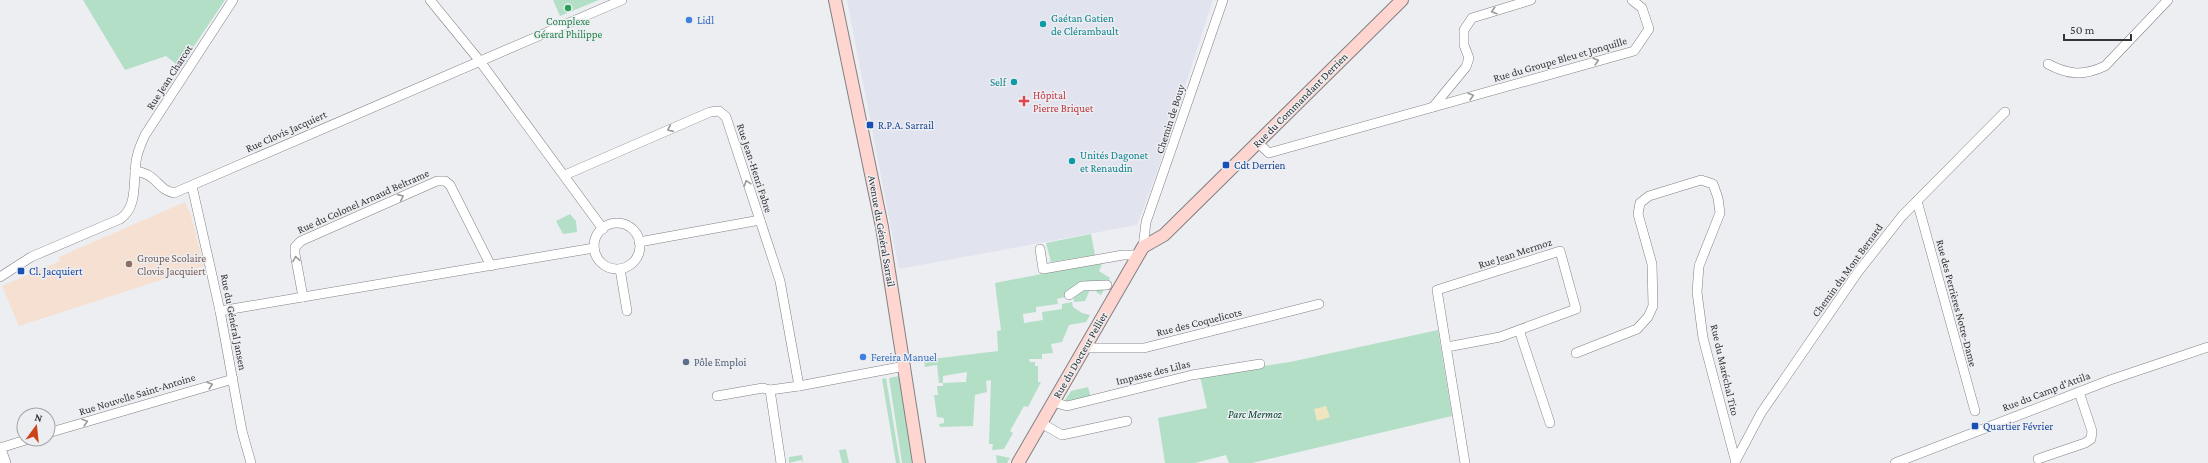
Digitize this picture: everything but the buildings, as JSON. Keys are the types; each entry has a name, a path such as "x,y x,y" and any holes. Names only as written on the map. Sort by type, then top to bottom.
{"main road":[{"name":"Avenue du Général Sarrail","path":"835,0 881,223 905,366 919,463"},
{"name":"Rue du Commandant Derrien","path":"1140,251 1164,235 1402,0"},
{"name":"Rue du Docteur Pellier","path":"1018,463 1140,251"}],"street":[{"name":"Rue Jean Charcot","path":"135,171 139,149 145,135 233,0"},
{"path":"430,0 479,60 565,175 602,229"},
{"name":"Rue Clovis Jacquiert","path":"135,171 152,176 167,191 174,193 479,60 622,0"},
{"name":"Chemin de Bouy","path":"1140,251 1146,222 1224,0"},
{"path":"1433,107 1466,67 1468,58 1464,45 1464,30 1472,18 1531,0"},
{"name":"Rue du Groupe Bleu et Jonquille","path":"1257,142 1270,154 1634,51 1649,29 1642,8 1632,0"},
{"path":"2048,64 2061,71 2077,74 2093,72 2105,66 2168,0"},
{"name":"Rue Jean-Henri Fabre","path":"565,175 710,112 719,111 726,117 780,281 799,386"},
{"name":"Chemin du Mont Bernard","path":"1735,461 1761,413 1858,272 1902,216 2005,112"},
{"path":"0,277 31,257 120,219 128,214 132,206 135,171"},
{"name":"Rue du Maréchal Tito","path":"1576,354 1637,329 1648,318 1653,306 1652,264 1638,214 1640,204 1649,196 1701,180 1713,184 1718,198 1720,213 1699,266 1697,292 1703,338 1735,461"},
{"name":"Rue du Colonel Arnaud Beltrame","path":"303,297 294,254 295,248 301,241 437,181 445,181 450,185 491,266"},
{"name":"Rue du Général Jansen","path":"192,186 220,311 242,431 251,463"},
{"name":"Rue des Perrières Notre-Dame","path":"1917,201 1975,411"},
{"path":"639,242 760,220"},
{"path":"609,225 624,225 636,235 639,242 640,248 635,260 631,264 620,269 612,269 600,262 594,248 595,241 602,229 609,225"},
{"path":"220,311 594,248"},
{"path":"1040,249 1043,269 1140,251"},
{"name":"Rue Jean Mermoz","path":"1447,346 1500,337 1576,309 1560,251 1437,290 1465,463"},
{"path":"620,269 627,311"},
{"path":"1069,295 1082,286 1107,285"},
{"name":"Rue des Coquelicots","path":"1084,348 1144,348 1319,304"},
{"path":"1519,330 1550,423"},
{"name":"Rue du Camp d'Attila","path":"1895,463 2079,392 2208,347"},
{"name":"Impasse des Lilas","path":"1053,402 1067,406 1192,374 1260,364"},
{"path":"717,396 763,388 770,390 799,386 905,366"},
{"name":"Rue Nouvelle Saint-Antoine","path":"56,431 233,378"},
{"path":"770,390 781,463"},
{"path":"2038,459 2085,443 2091,439 2092,431 2079,392"},
{"path":"1041,423 1062,435 1127,421"},
{"path":"5,463 0,448 16,443"}],"shaded area":[{"name":"Hôpital Pierre Briquet","path":"847,0 1213,0 1158,169 1137,225 899,269"},
{"name":"Groupe Scolaire Clovis Jacquiert","path":"185,202 191,216 204,266 19,326 2,286 60,261 59,257"}],"green space":[{"path":"83,0 225,0 180,67 166,56 125,70"},
{"name":"Complexe Gérard Philippe","path":"553,0 599,0 560,16"},
{"path":"570,214 576,221 577,232 563,234 556,221"},
{"path":"1091,234 1095,255 1051,262 1046,243"},
{"path":"1103,262 1099,271 1110,278 1101,295 1096,292 1098,288 1092,285 1085,301 1074,302 1073,295 1057,299 1058,304 1036,307 1036,312 1023,314 1024,323 1043,320 1042,312 1062,309 1062,304 1072,302 1073,307 1082,313 1090,315 1086,322 1069,325 1062,342 1051,344 1053,353 1042,354 1042,359 1029,359 1030,362 1035,362 1035,366 1038,366 1038,382 1041,382 1028,407 1024,406 1010,431 1013,433 1004,449 992,450 993,444 989,444 991,380 986,381 987,392 975,395 973,426 940,427 939,424 944,423 944,418 937,417 934,395 938,395 937,386 943,386 943,383 939,383 937,365 925,367 924,360 998,351 997,331 1001,330 995,283","holes":["967,372 966,382 943,383 943,376"]},
{"name":"Parc Mermoz","path":"1438,330 1452,416 1252,463 1229,463 1226,455 1195,463 1165,463 1158,418 1207,408 1200,376 1290,362"},
{"path":"899,376 912,463 902,463 889,378"},
{"path":"886,378 900,463 896,463 882,379"},
{"path":"1088,387 1091,398 1063,403 1071,391"},
{"path":"846,449 849,463 842,463 839,450"},
{"path":"802,455 803,463 801,460 789,463 789,457"},
{"path":"996,455 1010,458 1007,463 997,463"}],"sand":[{"path":"1326,406 1330,417 1317,421 1314,409"}],"place":[{"name":"Complexe Gérard Philippe","path":"568,8"},
{"name":"Lidl","path":"689,20"},
{"name":"Gaétan Gatien de Clérambault","path":"1043,24"},
{"name":"Self","path":"1014,82"},
{"name":"Hôpital Pierre Briquet","path":"1024,101"},
{"name":"R.P.A. Sarrail","path":"870,125"},
{"name":"Unités Dagonet et Renaudin","path":"1072,161"},
{"name":"Cdt Derrien","path":"1226,165"},
{"name":"Groupe Scolaire Clovis Jacquiert","path":"129,264"},
{"name":"Cl. Jacquiert","path":"21,271"},
{"name":"Fereira Manuel","path":"863,357"},
{"name":"Pôle Emploi","path":"686,362"},
{"name":"Quartier Février","path":"1975,426"}]}
